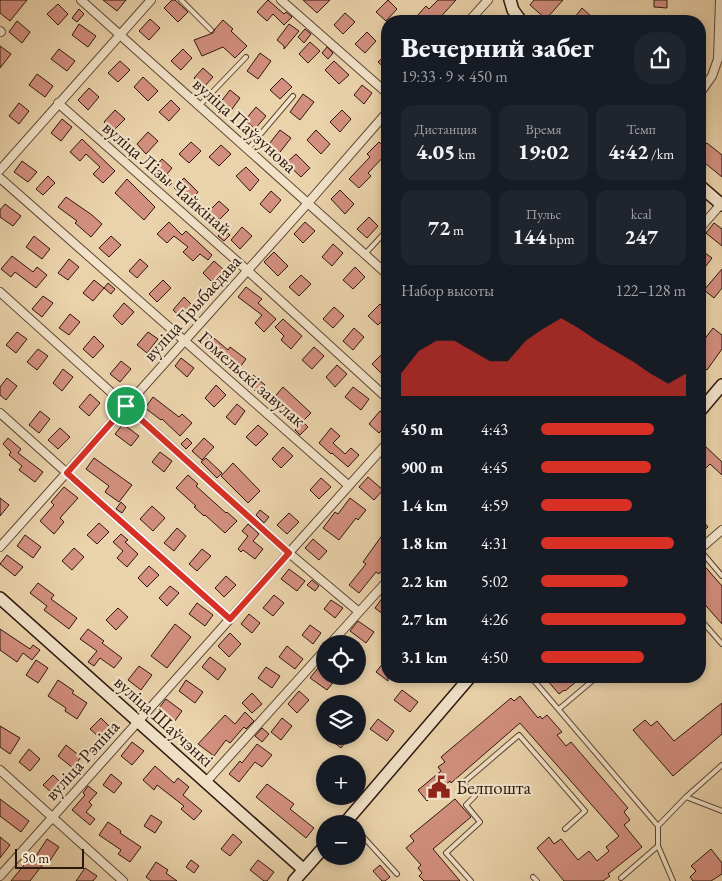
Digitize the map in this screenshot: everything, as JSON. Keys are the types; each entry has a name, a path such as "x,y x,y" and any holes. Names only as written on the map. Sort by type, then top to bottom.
{"street":[{"name":"вуліца Паўзунова","path":"81,0 381,269"},
{"path":"0,170 151,0"},
{"path":"282,0 381,88"},
{"path":"474,15 488,0"},
{"path":"510,0 517,15"},
{"path":"706,84 712,76 718,59 720,0"},
{"name":"вуліца Лізы Чайкінай","path":"58,103 247,270 381,393"},
{"name":"вуліца Грыбаедава","path":"0,547 308,204 381,119"},
{"name":"Гомельскі завулак","path":"0,178 348,485"},
{"path":"706,191 722,204 706,221"},
{"path":"0,292 289,553 359,612"},
{"path":"706,404 722,385"},
{"path":"0,413 230,619"},
{"name":"вуліца Рэпіна","path":"0,876 381,450"},
{"path":"706,545 722,530"},
{"path":"338,635 381,588"},
{"name":"вуліца Шаўчэнкі","path":"0,598 304,870"},
{"path":"206,782 316,660"},
{"path":"355,815 466,683"},
{"path":"0,770 123,881"},
{"path":"294,881 316,856"}],"lane":[{"path":"181,0 210,30"},
{"path":"200,106 246,57"},
{"path":"248,148 293,96"},
{"path":"364,254 381,236"},
{"path":"706,557 722,576"},
{"path":"706,627 722,644"},
{"path":"536,683 658,826 658,846 673,881"},
{"path":"559,709 590,683"},
{"path":"471,881 446,852 480,822 466,805 475,796 463,784 519,735 585,812 565,829"},
{"path":"658,826 722,764"},
{"path":"686,797 722,811"},
{"path":"366,840 397,874"},
{"path":"621,878 658,846"},
{"path":"533,877 537,881"}],"building":[{"path":"0,0 27,0 10,21 0,13"},
{"path":"103,0 126,0 117,11"},
{"path":"172,0 175,0 188,12 178,22 164,8"},
{"path":"268,0 284,14 286,12 292,17 284,25 273,14 267,21 257,12"},
{"path":"303,0 330,0 317,13"},
{"path":"388,0 397,9 392,15 381,16 376,12"},
{"path":"438,0 456,0 442,15 418,15 426,6 429,9"},
{"path":"534,0 563,0 550,15 541,15 530,5"},
{"path":"654,0 667,0 667,8 654,7"},
{"path":"58,4 68,14 58,25 47,14"},
{"path":"582,8 590,15 577,15"},
{"path":"79,9 84,14 77,22 72,18"},
{"path":"345,13 355,22 343,34 334,25"},
{"path":"150,19 160,28 149,40 139,31"},
{"path":"223,20 233,29 231,31 247,46 235,58 223,47 202,56 194,40 213,33"},
{"path":"17,21 30,32 22,43 9,32"},
{"path":"79,24 96,36 88,47 72,35"},
{"path":"289,24 299,31 284,49 284,46 277,40"},
{"path":"305,29 311,34 304,43 298,37"},
{"path":"367,32 376,41 365,53 355,44"},
{"path":"310,42 320,51 308,63 299,54"},
{"path":"0,46 11,54 0,68"},
{"path":"327,47 333,53 328,59 322,53"},
{"path":"59,49 75,61 67,71 51,59"},
{"path":"183,49 192,58 181,70 171,61"},
{"path":"260,53 271,61 258,79 247,71"},
{"path":"120,61 130,70 118,82 108,73"},
{"path":"334,61 349,75 339,84 325,70"},
{"path":"203,68 213,77 204,87 194,78"},
{"path":"37,74 53,86 45,97 29,85"},
{"path":"143,77 158,91 148,101 134,87"},
{"path":"282,78 292,87 280,99 270,90"},
{"path":"362,85 372,93 364,104 354,95"},
{"path":"89,88 99,97 88,110 78,100"},
{"path":"230,90 240,98 227,116 216,108"},
{"path":"303,94 314,102 300,120 290,112"},
{"path":"171,100 180,109 169,121 159,112"},
{"path":"19,103 29,111 19,124 9,116"},
{"path":"256,107 266,116 255,129 245,120"},
{"path":"115,110 125,119 113,131 104,122"},
{"path":"342,110 351,119 340,132 330,122"},
{"path":"62,119 72,127 61,141 51,133"},
{"path":"280,130 291,138 277,156 266,148"},
{"path":"316,130 330,144 321,154 307,140"},
{"path":"148,132 158,141 146,154 137,144"},
{"path":"82,139 115,171 103,183 93,174 100,167 86,154 80,161 70,152"},
{"path":"191,142 201,151 189,163 179,154"},
{"path":"379,142 381,144 381,159 368,173 371,176 359,188 349,179 370,157 367,154"},
{"path":"707,143 722,155 722,177 706,164"},
{"path":"221,145 231,154 219,166 209,157"},
{"path":"296,154 310,168 301,177 286,163"},
{"path":"162,159 172,168 167,174 174,181 168,187 151,171"},
{"path":"22,161 37,172 28,182 14,172"},
{"path":"246,167 259,180 250,191 236,176"},
{"path":"48,176 55,183 43,195 36,189"},
{"path":"184,178 198,192 189,202 174,188"},
{"path":"127,179 155,207 144,220 115,193"},
{"path":"340,190 354,204 345,214 331,199"},
{"path":"271,191 281,200 270,213 260,204"},
{"path":"66,197 102,224 91,237 75,223 77,221 58,207"},
{"path":"219,201 229,210 217,222 207,213"},
{"path":"5,204 21,216 13,226 0,217 0,210"},
{"path":"369,217 378,226 367,238 357,229"},
{"path":"169,222 182,235 186,231 212,255 208,260 200,254 193,261 183,252 188,247 174,236 167,243 157,234"},
{"path":"305,222 315,231 303,243 294,234"},
{"path":"714,223 722,229 722,246 706,233"},
{"path":"242,227 252,236 240,249 231,240"},
{"path":"224,229 230,235 224,241 218,236"},
{"path":"34,236 50,249 42,259 26,247"},
{"path":"111,236 121,245 109,257 99,248"},
{"path":"333,244 343,253 332,266 322,257"},
{"path":"274,252 288,266 278,276 264,262"},
{"path":"706,254 712,258 706,266"},
{"path":"12,256 33,272 37,267 47,275 36,288 15,272 11,277 1,269"},
{"path":"69,259 79,267 68,280 58,273"},
{"path":"140,259 148,266 137,278 129,271"},
{"path":"214,261 224,270 213,283 203,273"},
{"path":"355,267 365,277 353,289 343,280"},
{"path":"722,269 722,288 714,298 706,292 706,288"},
{"path":"301,275 311,284 299,296 289,287"},
{"path":"94,280 104,288 93,301 83,293"},
{"path":"163,280 171,288 157,302 149,294"},
{"path":"108,283 115,289 111,294 104,288"},
{"path":"246,287 262,299 258,303 276,319 264,332 255,323 262,315 238,297"},
{"path":"43,296 53,303 42,317 32,309"},
{"path":"184,297 194,307 183,319 173,310"},
{"path":"124,303 134,312 122,325 113,316"},
{"path":"381,305 381,322 378,325 368,316"},
{"path":"334,307 344,316 333,328 323,319"},
{"path":"70,314 80,322 69,335 59,328"},
{"path":"283,319 302,336 291,349 281,340 284,336 275,327"},
{"path":"354,328 364,337 353,350 343,341"},
{"path":"713,328 722,335 722,349 707,370 706,369 706,337"},
{"path":"17,332 27,339 16,353 6,345"},
{"path":"148,332 158,339 147,353 137,345"},
{"path":"208,333 228,350 230,347 246,359 238,370 201,342"},
{"path":"94,336 104,346 93,358 83,349"},
{"path":"314,347 324,356 312,369 302,360"},
{"path":"38,349 48,356 37,370 27,362"},
{"path":"381,355 381,373 372,364"},
{"path":"181,358 194,368 187,377 175,366"},
{"path":"121,361 131,369 120,382 110,374"},
{"path":"337,365 347,374 335,387 326,377"},
{"path":"63,369 73,377 62,391 53,383"},
{"path":"253,375 265,385 260,392 251,389 248,382"},
{"path":"7,378 17,386 6,400 0,395 0,387"},
{"path":"216,385 226,395 214,407 205,398"},
{"path":"283,387 311,413 300,424 303,422 308,427 300,435 295,430 299,426 272,400"},
{"path":"353,387 369,399 361,410 345,397"},
{"path":"90,394 100,403 89,416 79,407"},
{"path":"153,397 179,417 182,414 192,423 180,436 162,419 145,408"},
{"path":"237,404 245,411 235,425 226,417"},
{"path":"40,411 50,419 39,433 29,425"},
{"path":"381,412 381,431 379,433 369,424"},
{"path":"123,424 139,436 131,446 115,434"},
{"path":"258,425 268,434 256,446 246,437"},
{"path":"60,428 70,437 58,449 48,440"},
{"path":"331,428 340,436 333,443 345,454 351,448 359,455 348,467 319,443"},
{"path":"8,438 21,449 18,453 43,472 35,482 19,470 22,466 9,455 11,452 3,444"},
{"path":"187,438 192,443 186,449 181,444"},
{"path":"204,438 214,447 202,460 192,451"},
{"path":"283,447 293,456 281,468 272,459"},
{"path":"706,447 722,462 722,475 710,464 706,468"},
{"path":"160,452 172,461 164,472 152,462"},
{"path":"94,458 132,485 119,502 105,492 109,486 86,469"},
{"path":"206,458 222,473 217,478 201,462"},
{"path":"233,463 260,491 248,503 221,476"},
{"path":"188,475 198,484 196,486 237,521 225,533 194,507 196,506 176,488"},
{"path":"368,477 381,488 381,492 374,500 359,487"},
{"path":"321,478 331,487 319,499 310,490"},
{"path":"64,487 78,498 60,518 64,522 54,534 40,521 54,505 51,502"},
{"path":"0,498 9,505 0,516"},
{"path":"350,498 366,510 358,520 356,518 339,540 323,528 335,512 338,514"},
{"path":"121,502 126,507 122,513 116,509"},
{"path":"152,506 165,518 153,531 140,519"},
{"path":"260,510 269,517 264,523 256,515"},
{"path":"289,513 299,522 287,534 277,525"},
{"path":"99,523 109,532 97,544 87,535"},
{"path":"248,524 259,534 253,541 263,549 255,559 243,550 241,552 238,549 248,536 242,531"},
{"path":"177,528 186,536 174,551 164,543"},
{"path":"121,534 128,540 125,542 138,554 127,567 117,558 123,551 113,542"},
{"path":"25,535 41,547 33,558 17,546"},
{"path":"381,537 381,571 379,574 376,572 359,593 349,585 366,564 363,562"},
{"path":"313,539 327,551 319,560 305,548"},
{"path":"74,548 84,557 72,570 62,561"},
{"path":"202,549 211,556 197,571 189,564"},
{"path":"7,555 23,567 15,576 0,564"},
{"path":"149,566 159,575 147,587 138,578"},
{"path":"706,568 722,586 722,624 706,606"},
{"path":"289,569 305,581 297,591 281,579"},
{"path":"226,576 236,585 224,597 215,588"},
{"path":"312,580 319,586 315,591 307,585"},
{"path":"38,583 54,595 51,599 77,618 69,629 44,610 47,606 30,593"},
{"path":"170,586 179,593 167,606 159,598"},
{"path":"274,595 284,603 273,616 263,608"},
{"path":"331,600 343,608 335,618 324,609"},
{"path":"381,600 381,613 375,608"},
{"path":"197,603 213,615 205,626 189,614"},
{"path":"118,608 128,617 116,630 106,620"},
{"path":"249,614 260,623 252,633 241,624"},
{"path":"358,621 374,632 366,643 366,635 355,635 350,631"},
{"path":"175,624 191,637 167,668 151,656"},
{"path":"310,625 321,633 316,635 316,640 313,644 302,635"},
{"path":"0,629 30,649 33,645 40,650 32,660 23,653 17,662 0,650"},
{"path":"88,629 104,641 102,643 122,658 114,668 100,658 94,666 88,662 97,651 80,639"},
{"path":"230,633 241,644 229,657 218,646"},
{"path":"287,646 303,659 295,669 279,657"},
{"path":"210,657 226,669 218,680 202,667"},
{"path":"36,660 48,668 38,683 26,675"},
{"path":"139,666 152,675 141,690 128,680"},
{"path":"381,666 381,676 376,672"},
{"path":"266,667 280,676 272,688 258,678"},
{"path":"316,670 316,682 310,678"},
{"path":"58,680 87,703 77,719 65,711 66,708 48,696"},
{"path":"186,680 203,692 195,703 179,691"},
{"path":"550,683 575,683 565,691 559,694"},
{"path":"320,685 331,685 327,690"},
{"path":"402,690 418,702 410,712 394,700"},
{"path":"299,691 309,700 297,713 288,704"},
{"path":"252,693 262,704 252,713 242,703"},
{"path":"520,696 538,718 540,716 542,719 547,715 562,732 557,735 566,746 571,742 628,808 624,812 630,820 624,825 642,847 608,874 610,876 603,881 564,881 537,848 549,837 554,844 561,839 578,860 589,851 597,861 609,851 606,847 619,836 520,723 451,783 450,781 427,801 418,790 441,771 438,767 445,762 441,757 511,698 514,701"},
{"path":"166,699 182,711 174,722 158,709"},
{"path":"722,703 722,734 673,776 633,730 645,720 651,726 657,721 674,741"},
{"path":"245,712 254,721 246,729 244,727 230,743 226,740 214,756 198,744 225,715 235,724"},
{"path":"101,718 110,727 100,738 90,729"},
{"path":"282,718 292,726 281,740 271,732"},
{"path":"378,719 394,731 387,741 370,729"},
{"path":"0,726 20,738 10,754 0,747"},
{"path":"262,728 269,734 262,742 255,736"},
{"path":"132,742 144,751 132,765 121,756"},
{"path":"257,744 272,755 262,767 255,762 239,782 229,774 240,761 242,763"},
{"path":"66,745 81,757 73,768 58,756"},
{"path":"29,749 40,759 30,771 19,762"},
{"path":"155,766 174,783 178,778 189,787 183,795 202,811 194,820 181,809 184,806 157,785 154,790 143,780"},
{"path":"111,774 122,783 114,793 103,785"},
{"path":"53,775 60,782 51,792 43,785"},
{"path":"267,784 294,804 290,809 314,828 306,838 256,797"},
{"path":"88,786 97,793 89,802 92,805 86,812 95,819 90,825 72,810 85,795 83,793"},
{"path":"0,799 29,821 21,832 0,816"},
{"path":"455,799 471,817 433,849 460,881 424,881 419,876 422,873 418,868 421,865 406,848 414,841 410,836"},
{"path":"151,815 162,822 155,833 144,826"},
{"path":"108,822 121,831 120,833 141,847 130,862 118,854 121,850 99,835"},
{"path":"233,834 242,842 230,856 221,849"},
{"path":"0,837 10,845 0,858"},
{"path":"47,839 59,847 49,862 46,860 30,881 11,881 29,859 32,862"},
{"path":"711,849 722,863 722,874 711,881 693,881 690,877 696,871 691,866"},
{"path":"191,860 199,866 194,873 186,867"},
{"path":"258,860 274,872 267,881 264,881 250,870"},
{"path":"156,862 168,870 166,873 177,881 151,881 146,877"},
{"path":"380,865 390,877 385,881 382,881 373,871"},
{"path":"85,868 97,876 93,881 76,881"}],"place":[{"name":"Белпошта","path":"439,787"}],"route":[{"path":"126,406 289,553 230,619 67,473 126,406"}]}
